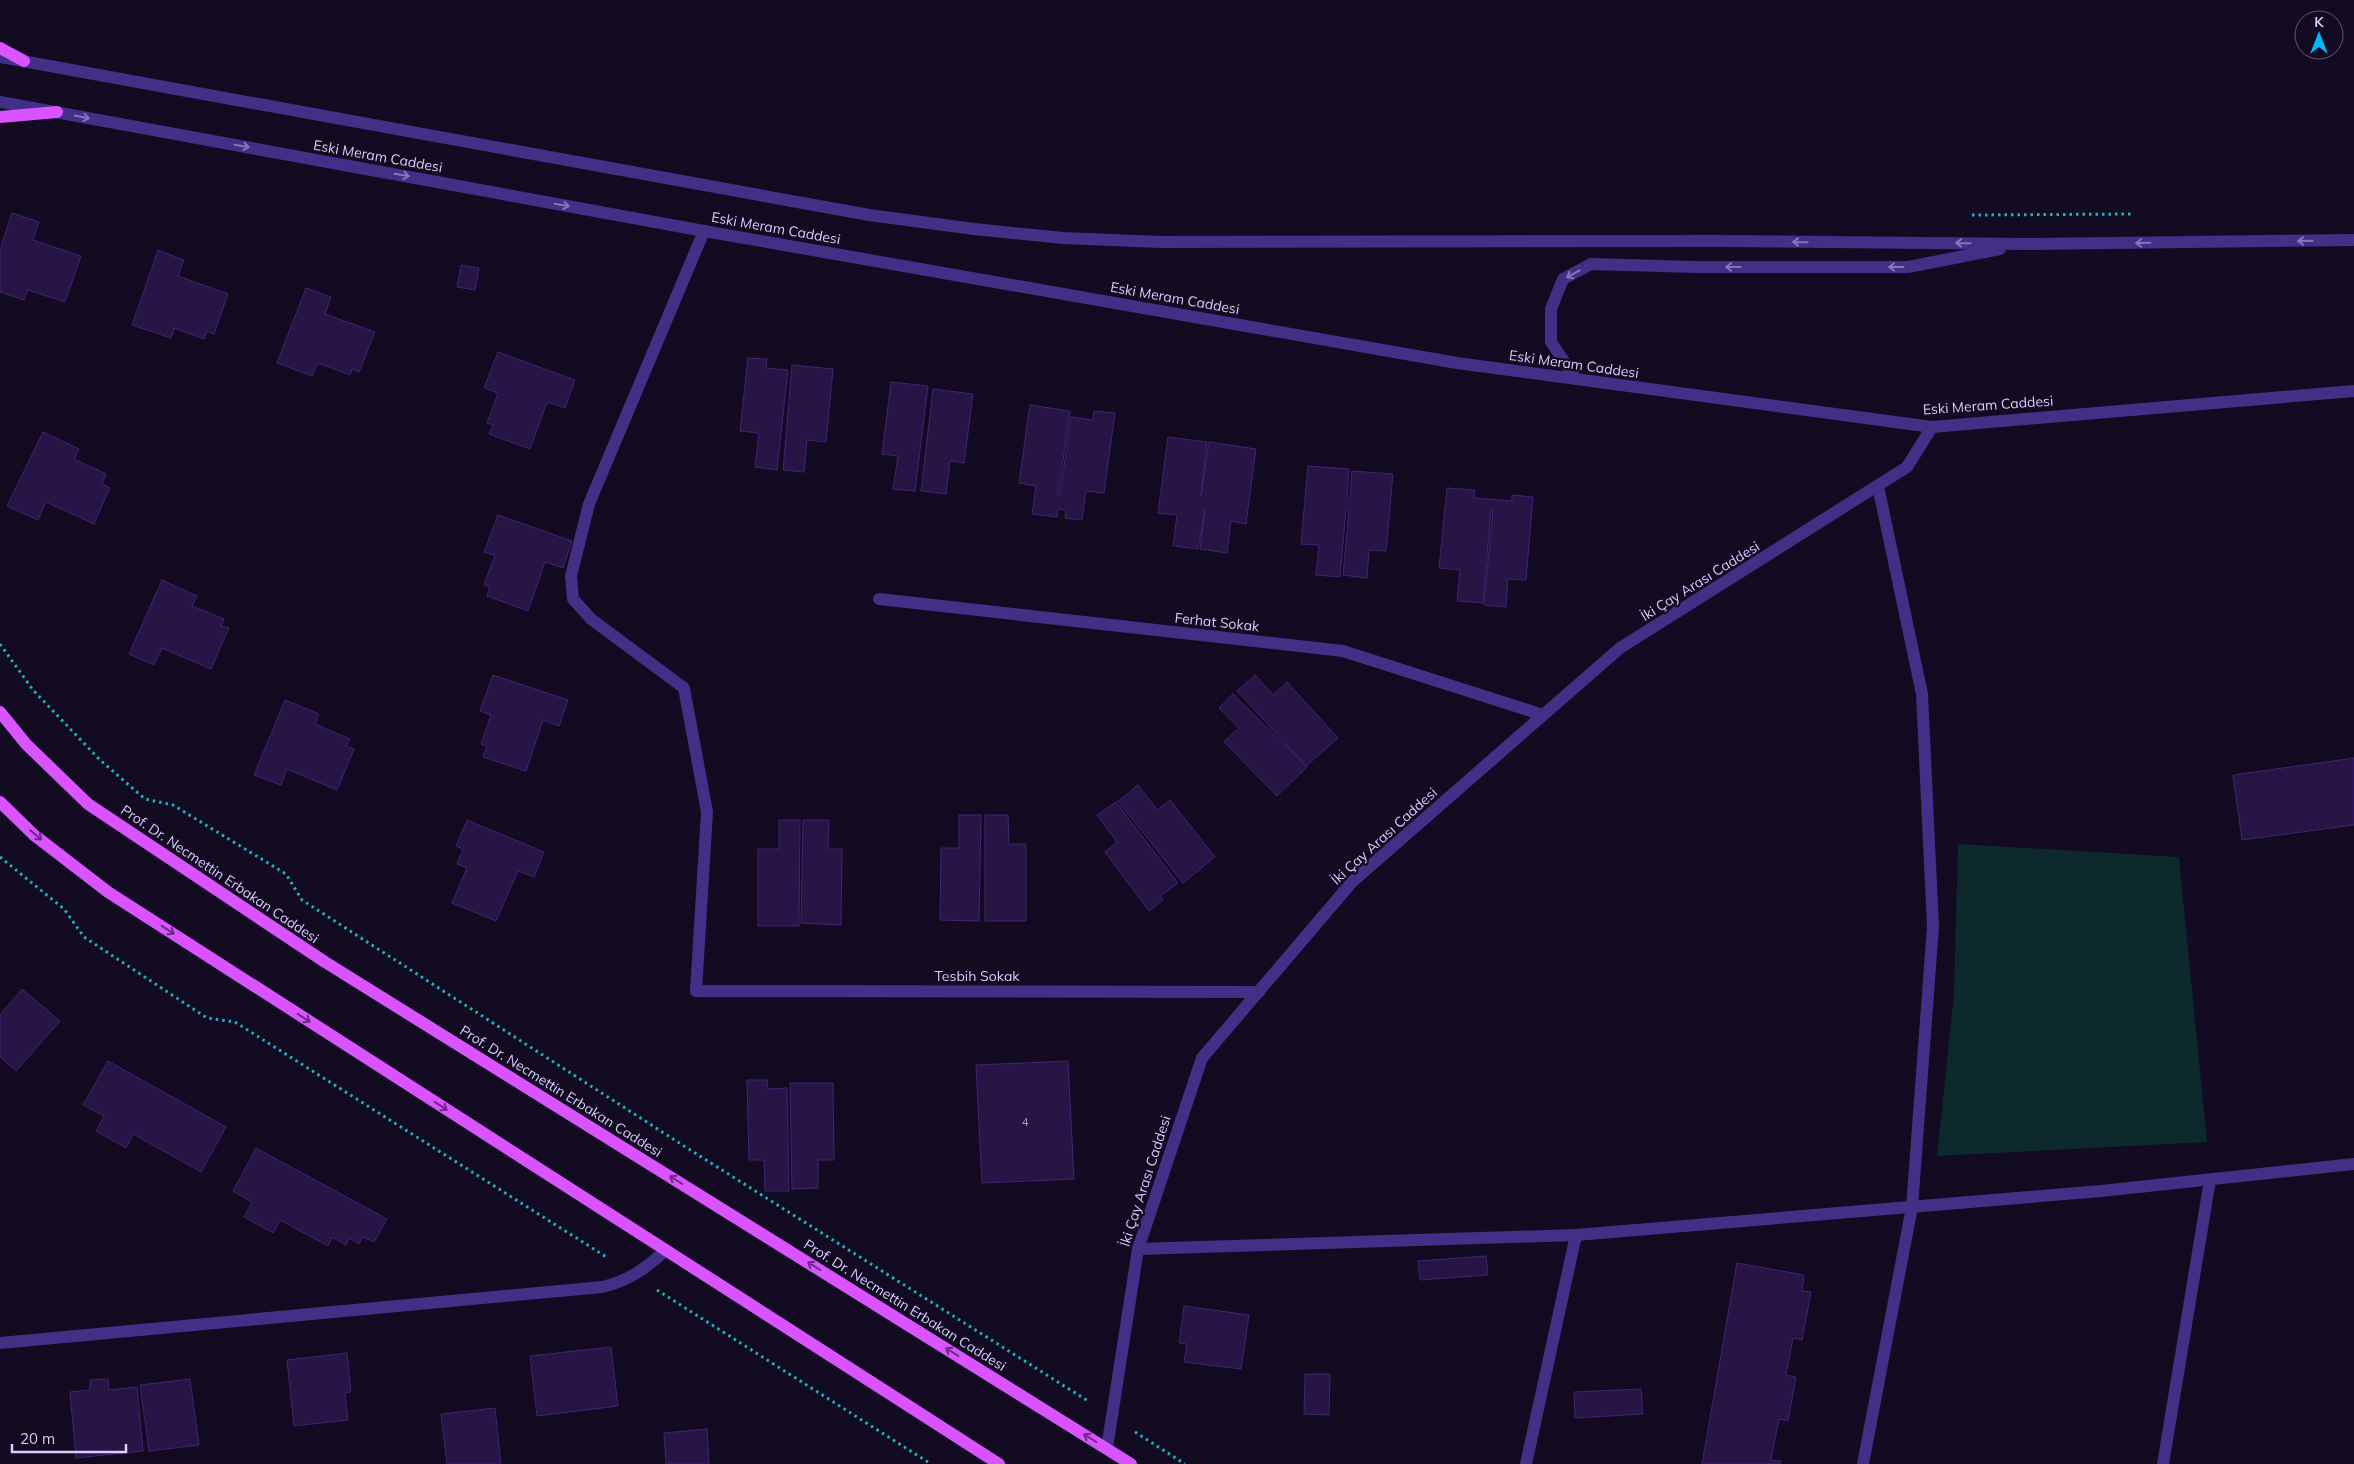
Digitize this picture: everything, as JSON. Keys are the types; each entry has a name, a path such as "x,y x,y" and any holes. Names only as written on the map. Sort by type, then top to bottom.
{"main road":[{"path":"0,48 24,60"},
{"path":"0,118 57,112"},
{"name":"Prof. Dr. Necmettin Erbakan Caddesi","path":"0,712 26,744 88,804 325,962 1131,1464"},
{"path":"0,802 34,835 108,892 999,1464"}],"street":[{"path":"0,57 869,215 974,230 1054,237 1169,242 1718,241 2030,244 2354,240"},
{"name":"Eski Meram Caddesi","path":"0,102 704,231 1457,363 1932,427 2354,391"},
{"name":"Tesbih Sokak","path":"704,231 589,504 572,576 574,599 591,619 684,688 707,812 696,991 1258,992"},
{"path":"1576,379 1551,342 1551,309 1563,279 1591,264 1908,266 2030,244"},
{"name":"İki Çay Arası Caddesi","path":"1107,1448 1138,1249 1202,1058 1352,882 1620,648 1907,468 1932,427"},
{"path":"1863,1464 1912,1207 1933,927 1922,694 1878,486"},
{"name":"Ferhat Sokak","path":"879,599 1343,651 1543,716"},
{"path":"1138,1249 1576,1235 2101,1192 2354,1164"},
{"path":"2164,1464 2210,1180"},
{"path":"1526,1464 1576,1235"},
{"path":"0,1343 602,1287 620,1283 635,1276 666,1250"}],"path":[{"path":"1967,215 2136,214"},
{"path":"0,644 33,690 64,724 98,759 145,799 173,805 286,874 302,900 684,1146 1185,1464"},
{"path":"0,857 64,909 84,937 206,1018 235,1022 931,1464"}],"green space":[{"path":"1958,844 2179,857 2207,1142 1937,1156 1954,994"}],"building":[{"path":"12,213 39,222 33,240 81,256 65,302 28,290 24,300 0,292 0,250"},
{"path":"158,250 184,260 178,276 228,294 214,334 207,331 204,339 174,328 171,338 132,325"},
{"path":"461,265 479,268 475,290 457,287"},
{"path":"306,288 331,297 325,314 375,332 359,372 352,369 350,375 318,363 312,376 277,363"},
{"path":"498,352 575,380 565,408 547,402 530,449 489,434 493,425 487,423 498,393 484,388"},
{"path":"748,358 767,359 766,368 788,370 777,470 755,467 759,433 740,431"},
{"path":"792,365 833,369 826,442 807,440 804,472 783,470"},
{"path":"891,382 928,386 915,491 893,489 898,456 882,454"},
{"path":"933,389 973,394 964,463 950,461 946,494 921,491"},
{"path":"1030,405 1070,411 1058,495 1060,495 1071,417 1093,420 1094,411 1115,413 1104,493 1086,491 1082,520 1065,518 1066,510 1058,509 1057,517 1032,514 1036,486 1019,483"},
{"path":"43,432 79,449 74,459 106,474 102,484 110,488 94,524 46,502 38,520 7,506"},
{"path":"1168,437 1207,442 1201,496 1209,442 1256,449 1246,524 1231,521 1227,553 1200,549 1205,510 1198,549 1173,546 1177,515 1158,513"},
{"path":"1308,466 1349,469 1347,496 1350,496 1352,471 1393,474 1386,551 1369,550 1367,578 1343,575 1349,510 1346,510 1340,577 1316,575 1319,545 1301,544"},
{"path":"1447,488 1475,490 1474,498 1512,501 1512,495 1533,497 1526,580 1508,579 1506,607 1484,605 1493,510 1491,509 1483,603 1457,601 1460,570 1439,568"},
{"path":"498,515 572,541 563,568 545,562 528,611 487,596 490,587 484,585 495,555 484,552"},
{"path":"162,580 197,596 192,606 224,619 221,626 229,628 211,669 162,648 154,665 129,654"},
{"path":"493,675 568,700 559,726 543,720 526,771 483,757 487,746 481,744 491,715 480,711"},
{"path":"1255,675 1273,695 1287,682 1338,738 1306,766 1237,691"},
{"path":"1233,694 1307,767 1277,796 1224,742 1239,728 1219,708"},
{"path":"285,700 319,714 315,724 350,739 346,746 354,749 337,790 287,769 281,785 254,775"},
{"path":"2354,758 2354,825 2242,840 2233,775"},
{"path":"1138,785 1157,810 1170,800 1215,857 1183,883 1118,801"},
{"path":"1116,802 1178,883 1160,896 1163,900 1149,911 1105,852 1117,842 1097,815"},
{"path":"959,815 981,815 979,921 940,920 941,848 959,848"},
{"path":"985,815 1008,815 1009,844 1026,844 1026,921 985,921"},
{"path":"467,820 544,852 534,877 518,871 496,921 452,903 467,868 457,864 463,849 456,846"},
{"path":"779,820 800,820 799,926 758,926 758,849 779,849"},
{"path":"803,820 829,820 828,849 842,849 841,925 801,923"},
{"path":"22,989 60,1021 16,1071 0,1057 0,1015"},
{"path":"108,1061 226,1127 201,1172 133,1134 126,1148 96,1131 104,1116 83,1105"},
{"path":"1068,1061 1074,1179 982,1183 976,1065"},
{"path":"747,1080 767,1080 768,1089 787,1088 789,1191 765,1191 764,1160 749,1160"},
{"path":"790,1083 833,1083 834,1160 818,1160 818,1188 792,1189"},
{"path":"256,1148 387,1219 374,1242 363,1237 359,1244 349,1238 346,1245 332,1237 328,1246 280,1220 273,1233 244,1217 252,1202 233,1191"},
{"path":"1486,1256 1488,1275 1420,1280 1418,1261"},
{"path":"1737,1263 1804,1275 1802,1291 1811,1292 1802,1340 1793,1338 1786,1375 1796,1377 1788,1421 1779,1419 1771,1460 1781,1461 1780,1464 1702,1464"},
{"path":"1184,1306 1249,1315 1241,1369 1184,1362 1187,1344 1179,1343"},
{"path":"611,1347 618,1406 537,1416 530,1356"},
{"path":"347,1353 351,1392 345,1393 348,1420 294,1426 287,1360"},
{"path":"1305,1374 1330,1374 1329,1415 1304,1414"},
{"path":"108,1379 109,1390 137,1387 143,1451 76,1458 70,1392 90,1390 90,1380"},
{"path":"190,1379 199,1445 149,1451 140,1385"},
{"path":"1641,1389 1643,1414 1575,1418 1574,1392"},
{"path":"495,1408 501,1464 447,1464 441,1414"},
{"path":"707,1429 709,1464 666,1464 664,1433"}]}
